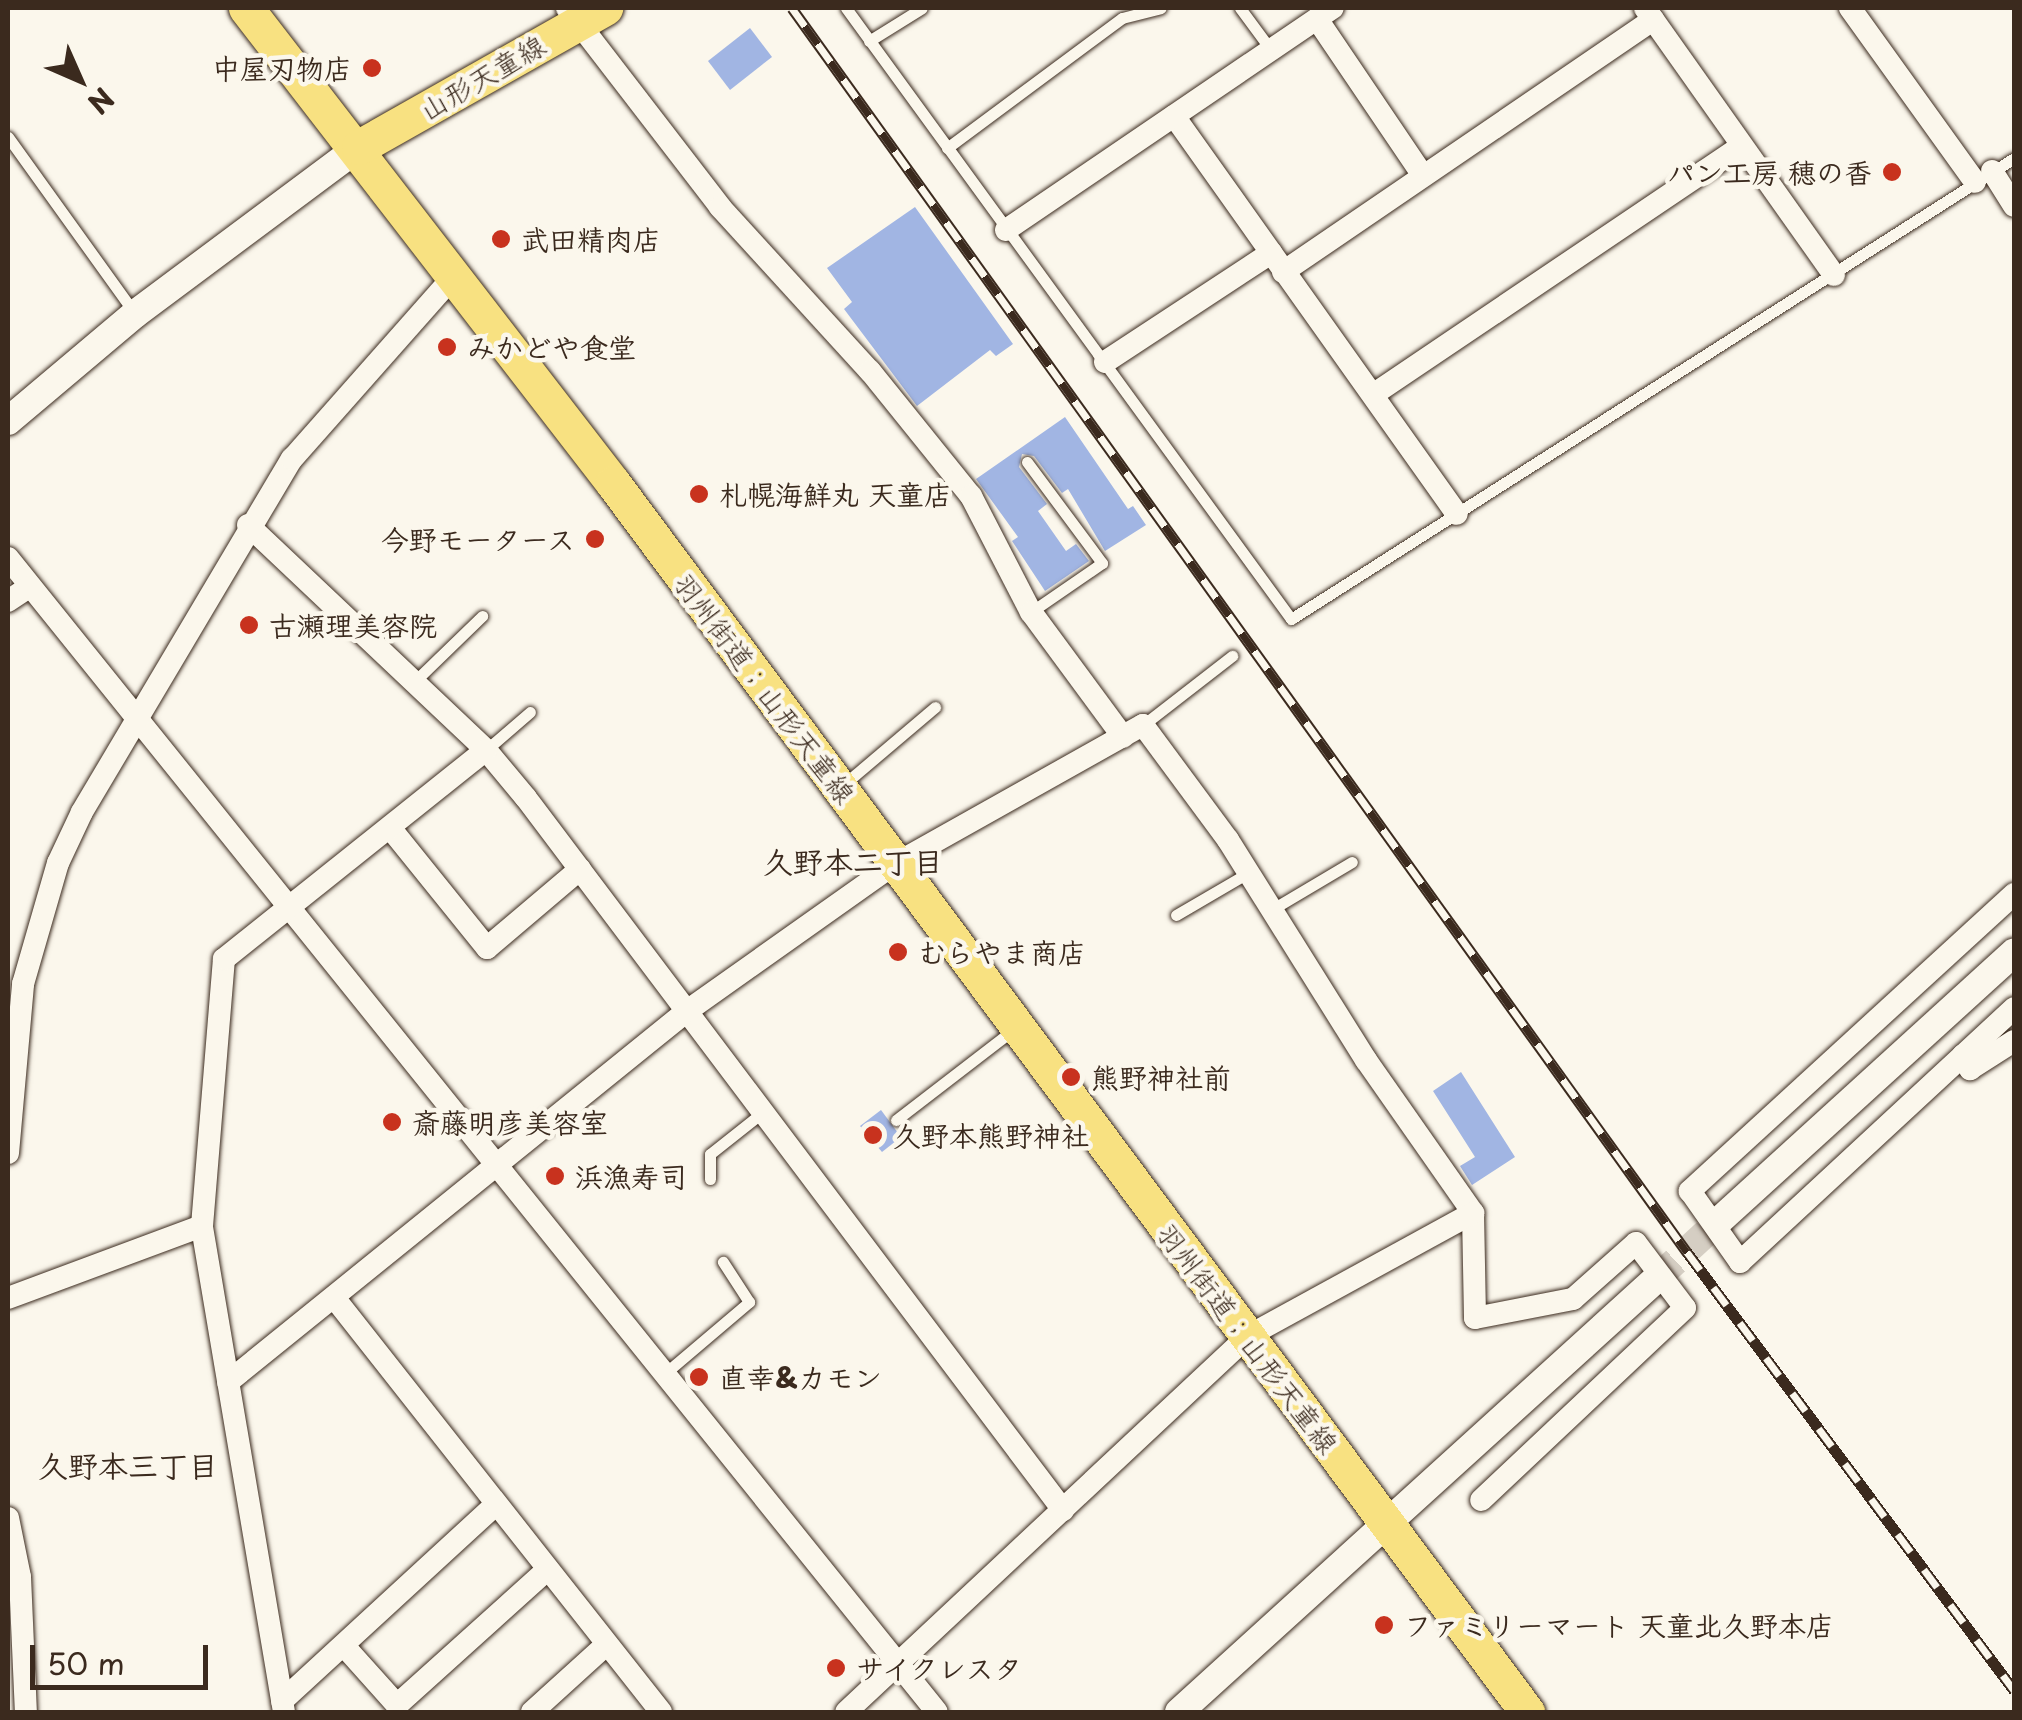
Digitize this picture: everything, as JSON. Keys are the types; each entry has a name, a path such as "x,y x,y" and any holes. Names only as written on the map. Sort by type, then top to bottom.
{"main road":[{"name":"羽州街道；山形天童線","path":"246,8 359,147 1527,1712"},
{"name":"山形天童線","path":"359,147 584,12"}],"street":[{"path":"1850,8 1984,177 2014,206"},
{"path":"584,12 720,207 870,371 971,496 1031,612 1133,731 1220,845 1248,874 1473,1213 1475,1318 1574,1299 1636,1243 1685,1308 1481,1500"},
{"path":"1006,230 1325,13 1422,174"},
{"path":"1105,362 1422,174 1648,14 1834,274"},
{"path":"1174,116 1457,514"},
{"path":"1374,394 1740,146"},
{"path":"8,421 134,314 359,147"},
{"path":"8,1153 15,981 58,863 248,525 335,407 455,275"},
{"path":"248,525 486,750 1063,1510"},
{"path":"8,558 937,1712"},
{"path":"8,601 30,587"},
{"path":"228,1382 336,1300 687,1011 895,864 1133,731"},
{"path":"283,1706 202,1226 224,959 391,830 486,750"},
{"path":"391,830 487,948 580,869"},
{"path":"2014,894 1690,1191 1740,1262 2014,1008"},
{"path":"1721,1219 2014,952"},
{"path":"1963,1055 1970,1068 2014,1041"},
{"path":"846,1712 1248,1336 1473,1213"},
{"path":"8,1298 202,1226"},
{"path":"1196,1706 1656,1280"},
{"path":"336,1300 661,1712"},
{"path":"283,1706 496,1504"},
{"path":"8,1518 14,1618 26,1712"},
{"path":"345,1647 397,1705 548,1568"},
{"path":"532,1712 608,1644"}],"lane":[{"path":"846,8 1292,619 2014,158"},
{"path":"869,41 922,8"},
{"path":"947,148 1122,18 1161,8"},
{"path":"1240,8 1272,50"},
{"path":"8,137 134,314"},
{"path":"1027,462 1102,563 1031,612"},
{"path":"414,682 482,616"},
{"path":"1133,731 1232,656"},
{"path":"839,789 935,707"},
{"path":"486,750 530,712"},
{"path":"1271,910 1352,862"},
{"path":"1176,915 1248,874"},
{"path":"896,1120 1016,1028"},
{"path":"710,1179 710,1154 763,1112"},
{"path":"663,1375 749,1302 723,1262"}],"building":[{"path":"750,28 772,57 730,90 708,61"},
{"path":"915,207 1013,344 996,356 990,350 917,406 844,309 852,302 827,268"},
{"path":"1065,417 1128,509 1133,506 1146,525 1105,551 1068,489 1062,493 1034,456 1022,454 1019,467 1047,504 1038,511 1066,551 1076,544 1089,561 1045,591 1012,541 1018,537 976,479"},
{"path":"1461,1072 1515,1157 1472,1185 1460,1166 1475,1157 1433,1091"},
{"path":"881,1110 901,1137 882,1152 860,1126"}],"tunnel":[{"path":"1655,1280 1721,1219"}],"railway":[{"path":"792,8 1687,1252 2014,1690"}],"place":[{"name":"中屋刃物店","path":"372,68"},
{"name":"パン工房 穂の香","path":"1892,172"},
{"name":"武田精肉店","path":"501,239"},
{"name":"みかどや食堂","path":"447,347"},
{"name":"札幌海鮮丸 天童店","path":"699,494"},
{"name":"今野モータース","path":"595,539"},
{"name":"古瀬理美容院","path":"249,625"},
{"name":"むらやま商店","path":"898,952"},
{"name":"熊野神社前","path":"1071,1077"},
{"name":"斎藤明彦美容室","path":"392,1122"},
{"name":"久野本熊野神社","path":"873,1135"},
{"name":"浜漁寿司","path":"555,1176"},
{"name":"直幸&カモン","path":"699,1377"},
{"name":"ファミリーマート 天童北久野本店","path":"1384,1625"},
{"name":"サイクレスタ","path":"836,1668"}],"district":[{"name":"久野本二丁目","path":"853,861"},
{"name":"久野本三丁目","path":"128,1465"}]}
